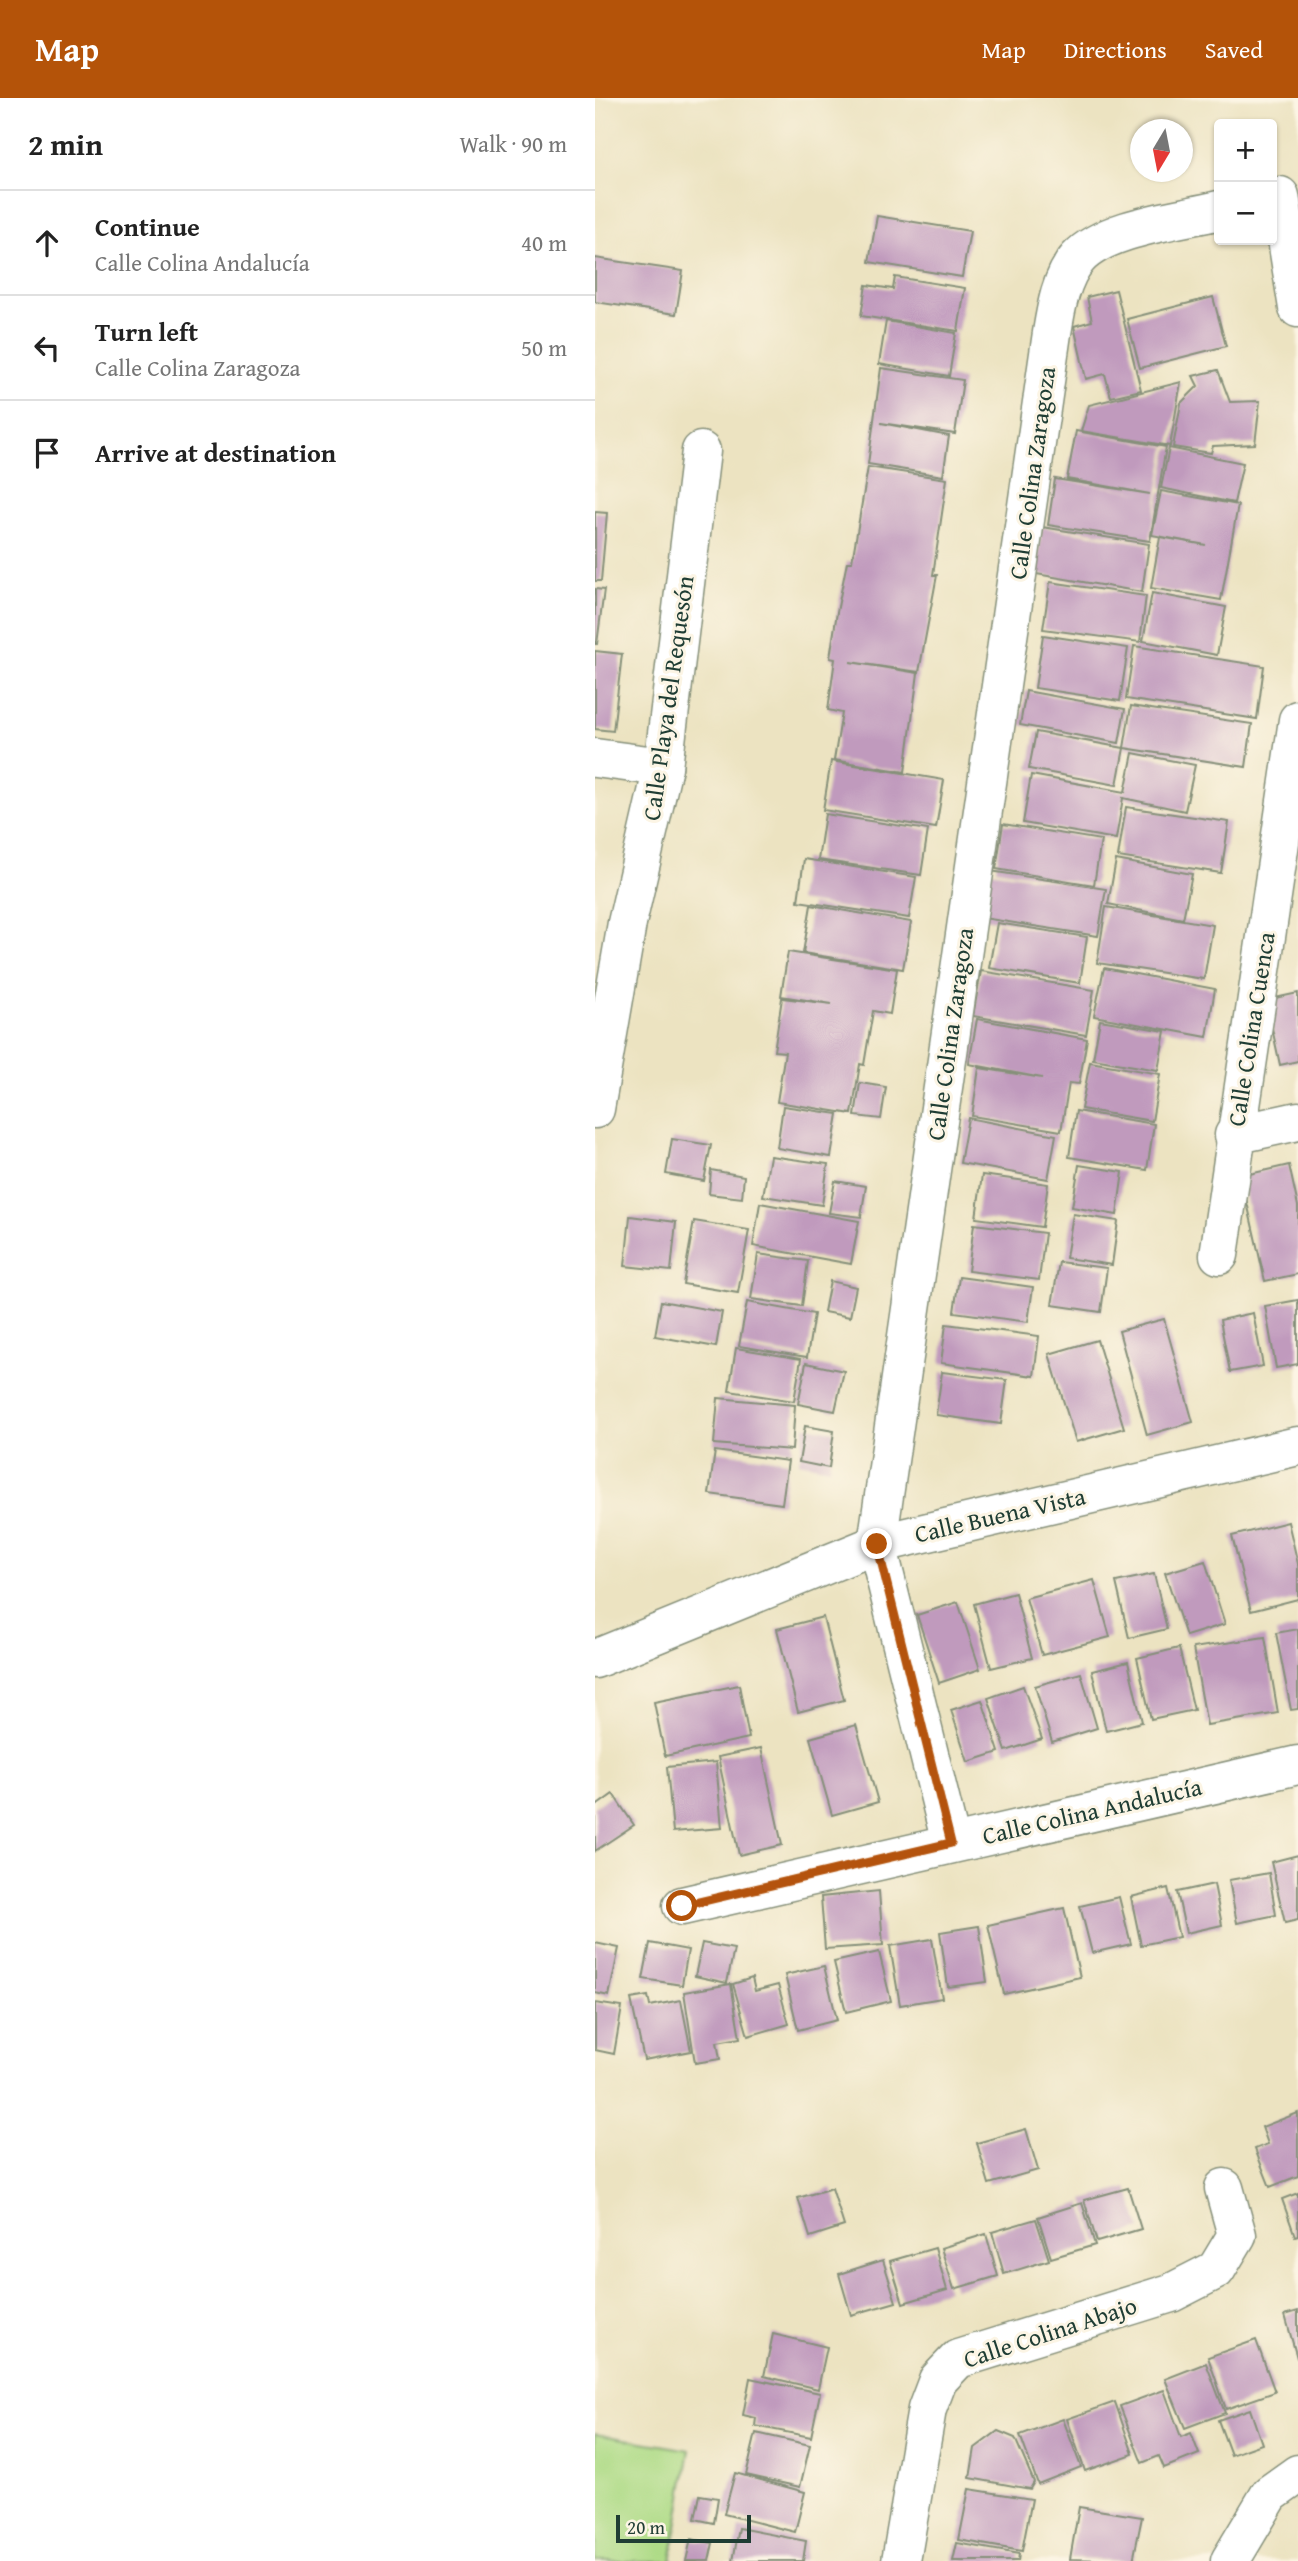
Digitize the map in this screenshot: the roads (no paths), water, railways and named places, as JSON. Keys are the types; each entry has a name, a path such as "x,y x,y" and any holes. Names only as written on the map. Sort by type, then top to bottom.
{"street":[{"path":"1283,195 1298,308"},
{"name":"Calle Colina Zaragoza","path":"951,1843 877,1544 1054,320 1059,294 1078,258 1105,238 1214,212"},
{"name":"Calle Playa del Requesón","path":"595,1109 627,923 663,767 701,451"},
{"name":"Calle Colina Cuenca","path":"1219,1255 1234,1135 1291,813 1298,720"},
{"path":"595,758 663,767"},
{"path":"1234,1135 1298,1121"},
{"name":"Calle Buena Vista","path":"595,1659 877,1544 1298,1446"},
{"name":"Calle Colina Andalucía","path":"682,1906 1298,1765"},
{"name":"Calle Colina Abajo","path":"901,2561 927,2409 938,2380 957,2359 1171,2292 1216,2270 1237,2235 1224,2188"},
{"path":"1230,2561 1270,2494 1298,2474"}]}
